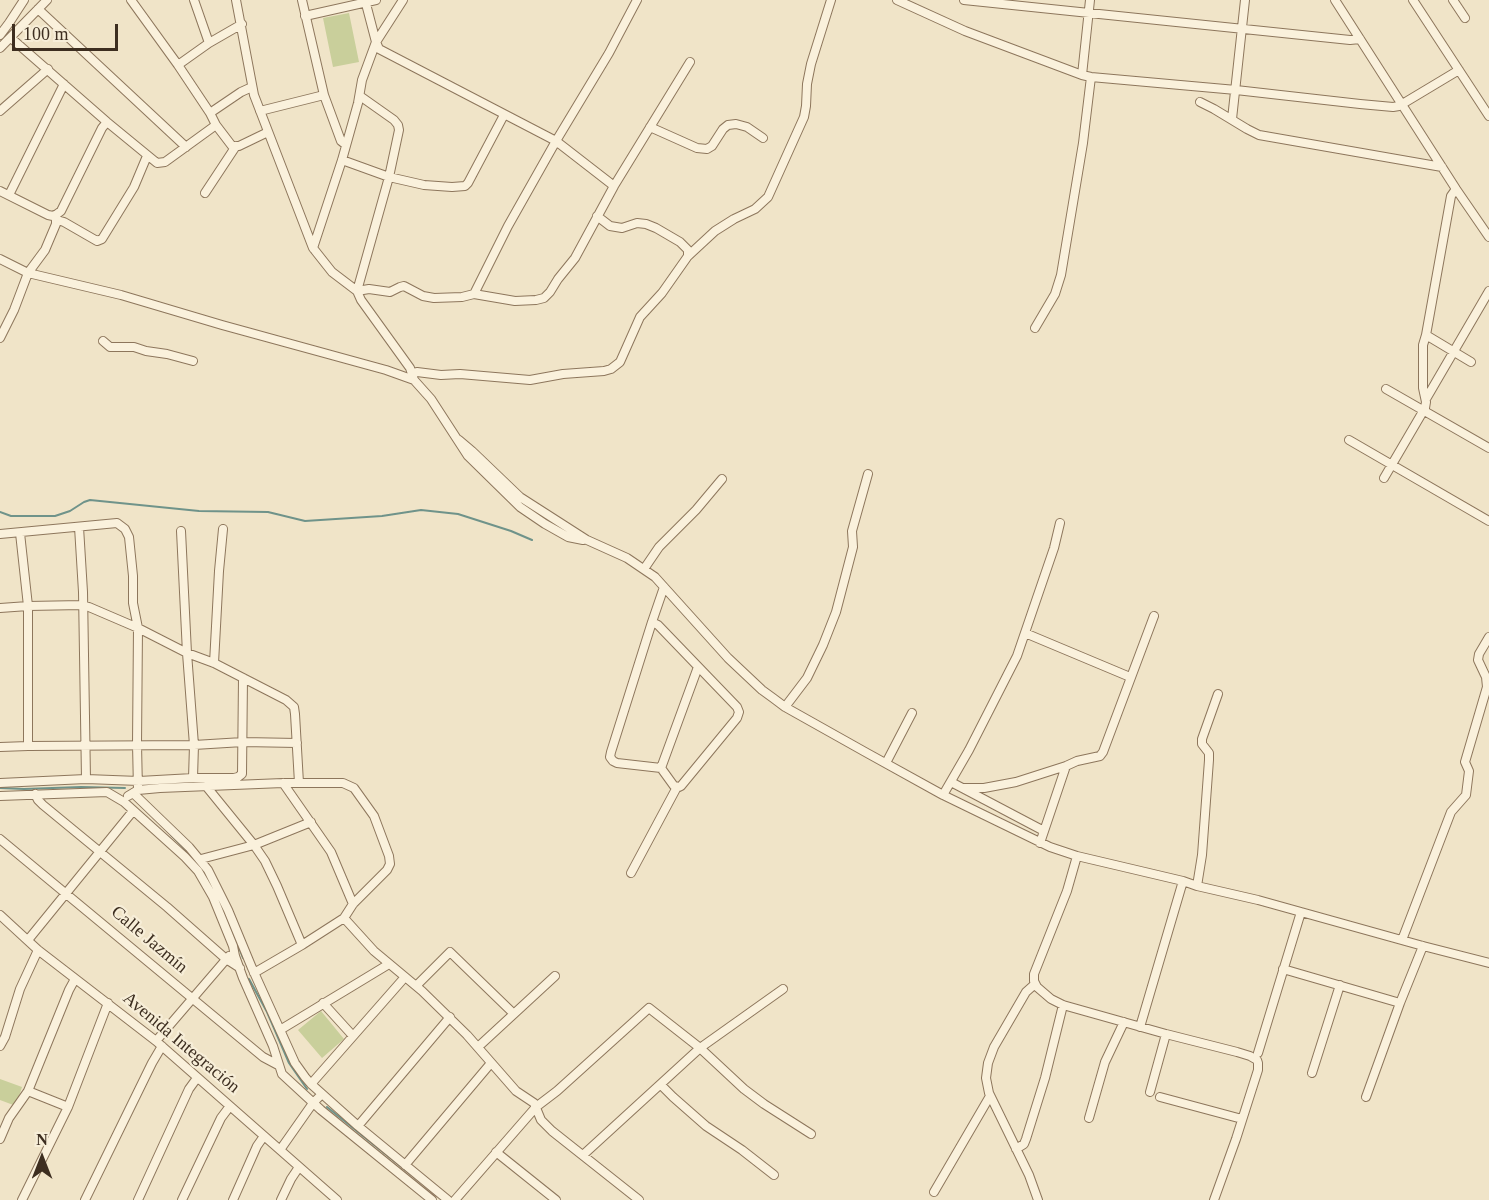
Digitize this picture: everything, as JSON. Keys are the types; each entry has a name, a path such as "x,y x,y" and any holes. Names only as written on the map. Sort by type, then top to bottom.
{"street":[{"path":"0,35 24,0"},
{"path":"0,48 47,0"},
{"path":"130,0 178,65 232,146 239,146 268,132"},
{"path":"194,0 209,43"},
{"path":"236,0 252,87 313,248 332,272 357,291 361,300 410,368 413,377 459,440 520,497 587,540 627,558 644,569 664,587 728,658 762,690 785,707 886,764 943,795 1050,847 1077,856 1183,881 1489,963"},
{"path":"302,0 324,95 341,141 346,145"},
{"path":"305,15 376,0"},
{"path":"313,248 342,160 360,96 362,80 375,42 403,0"},
{"path":"474,294 508,226 638,0"},
{"path":"413,377 417,372 530,380 563,374 604,371 620,362 640,317 662,293 688,256 715,231 755,209 768,196 804,117 808,75 831,0"},
{"path":"897,0 965,32 1086,76 1393,106 1402,104 1459,70"},
{"path":"964,0 1350,40 1360,39"},
{"path":"1035,328 1055,294 1061,275 1083,143 1090,0"},
{"path":"1232,119 1245,0"},
{"path":"1335,0 1489,237"},
{"path":"1413,0 1489,116"},
{"path":"1453,0 1465,18"},
{"path":"366,2 375,42 379,49 556,141 614,186"},
{"path":"38,9 186,147"},
{"path":"178,65 209,43 242,24"},
{"path":"11,38 157,163 162,163 216,125"},
{"path":"357,291 369,289 390,292 404,286 423,296 434,298 474,294 515,301 544,298 575,258 614,186 690,63"},
{"path":"0,111 48,69"},
{"path":"9,195 64,84"},
{"path":"210,113 252,87"},
{"path":"260,111 324,95"},
{"path":"357,291 389,177 399,130 394,120 360,96"},
{"path":"1200,102 1259,135 1442,167"},
{"path":"342,160 389,177 424,185 465,186 504,115"},
{"path":"0,338 4,322 14,310 28,273 45,250 56,218 107,122"},
{"path":"650,127 707,149 728,125 736,124 747,128 763,138"},
{"path":"205,192 236,146"},
{"path":"0,191 97,241 102,239 134,187 147,156"},
{"path":"1384,478 1426,405 1423,392 1423,345 1451,196 1456,189"},
{"path":"597,216 610,225 622,228 637,223 656,228 680,242 688,250 688,256"},
{"path":"0,259 28,273 121,295 222,326 413,377"},
{"path":"1426,399 1489,291"},
{"path":"1426,334 1471,362"},
{"path":"103,341 110,347 134,347 193,361"},
{"path":"1386,388 1489,448"},
{"path":"1349,440 1489,521"},
{"path":"785,707 807,678 836,612 853,547 852,531 867,474"},
{"path":"644,569 659,547 696,510 722,479"},
{"path":"943,795 969,750 1017,656 1054,548 1060,523"},
{"path":"0,534 117,524 125,529 129,537 133,603 138,628 137,788 201,859 218,889 295,1063 322,1094 448,1200"},
{"path":"79,527 83,592 86,779"},
{"path":"214,663 219,571 224,530"},
{"path":"181,531 194,745 193,778"},
{"path":"20,532 28,606 28,746"},
{"path":"664,587 610,754 613,761 618,763 661,768 677,787"},
{"path":"0,608 82,605 214,663 286,700 294,707 299,783"},
{"path":"963,788 984,788 1016,782 1077,761 1100,756 1154,616"},
{"path":"631,873 677,787 681,786 739,714 737,707 652,622"},
{"path":"1025,633 1130,677"},
{"path":"1402,940 1451,812 1466,795 1469,771 1465,762 1487,687 1486,677 1478,660 1489,637"},
{"path":"661,768 698,667"},
{"path":"121,800 137,788 193,778 234,778 242,774 243,678"},
{"path":"1197,886 1202,855 1209,760 1209,753 1202,744 1202,739 1218,694"},
{"path":"886,764 912,713"},
{"path":"0,747 297,743"},
{"path":"1040,843 1066,766"},
{"path":"0,783 86,779 137,788 343,783 354,788 374,816 389,856 389,866 383,875 353,904 344,918 302,945 253,971 243,970 226,959 43,805 35,794"},
{"path":"951,782 1044,831"},
{"path":"283,783 332,852 353,904"},
{"path":"206,786 265,861 278,886 302,945"},
{"path":"0,796 103,791 111,793 186,857 198,871 213,897 282,1074 313,1103 432,1200"},
{"path":"28,940 133,811"},
{"path":"201,859 254,845 311,822"},
{"name":"Calle Jazmín","path":"0,839 263,1057 278,1065"},
{"path":"1077,856 1067,891 1034,974 1035,984 1045,994 1063,1005 1237,1052 1257,1060 1258,1070 1214,1200"},
{"path":"1140,1027 1183,881"},
{"path":"1258,1053 1300,912"},
{"name":"Avenida Integración","path":"0,915 38,950 159,1043 335,1199"},
{"path":"344,918 374,951 450,1017 516,1092 532,1101 541,1120 552,1131 639,1200"},
{"path":"1366,1097 1423,946"},
{"path":"0,1046 20,989 38,950"},
{"path":"85,1200 152,1063 159,1043 193,998 234,951"},
{"path":"416,986 450,952 514,1014"},
{"path":"280,1030 388,964"},
{"path":"1283,969 1400,1003"},
{"path":"478,1047 555,976"},
{"path":"311,1084 405,977"},
{"path":"0,1139 4,1117 28,1091 75,979"},
{"path":"1035,984 1026,992 990,1055 986,1078 990,1096 1029,1175 1038,1200"},
{"path":"1312,1073 1340,985"},
{"path":"583,1155 700,1048 783,989"},
{"path":"22,1200 68,1107 108,1003"},
{"path":"323,1003 353,1036"},
{"path":"1016,1149 1024,1144 1026,1139 1063,1005"},
{"path":"455,1200 536,1107 557,1091 649,1008 700,1048 744,1089 811,1134"},
{"path":"358,1126 450,1017"},
{"path":"1089,1118 1105,1062 1124,1022"},
{"path":"1150,1092 1166,1034"},
{"path":"405,1165 491,1063"},
{"path":"138,1200 189,1089 197,1078"},
{"path":"661,1084 706,1126 774,1175"},
{"path":"28,1091 68,1107"},
{"path":"280,1150 313,1103 322,1094"},
{"path":"934,1192 990,1096"},
{"path":"1160,1097 1242,1119"},
{"path":"182,1200 221,1118 230,1106"},
{"path":"232,1200 264,1136"},
{"path":"496,1152 556,1200"},
{"path":"281,1200 299,1167"}],"green space":[{"path":"349,13 359,62 333,67 323,18"},
{"path":"321,1011 344,1039 322,1058 298,1030"},
{"path":"0,1079 22,1087 16,1106 0,1100"}],"waterway":[{"path":"0,512 11,516 55,516 90,500 199,511 268,512 305,521 382,516 421,510 458,514 532,540"},
{"path":"0,788 125,788"},
{"path":"171,835 199,866"},
{"path":"233,932 243,958"},
{"path":"249,979 267,1012 289,1063 307,1089"},
{"path":"327,1107 419,1181"}]}
